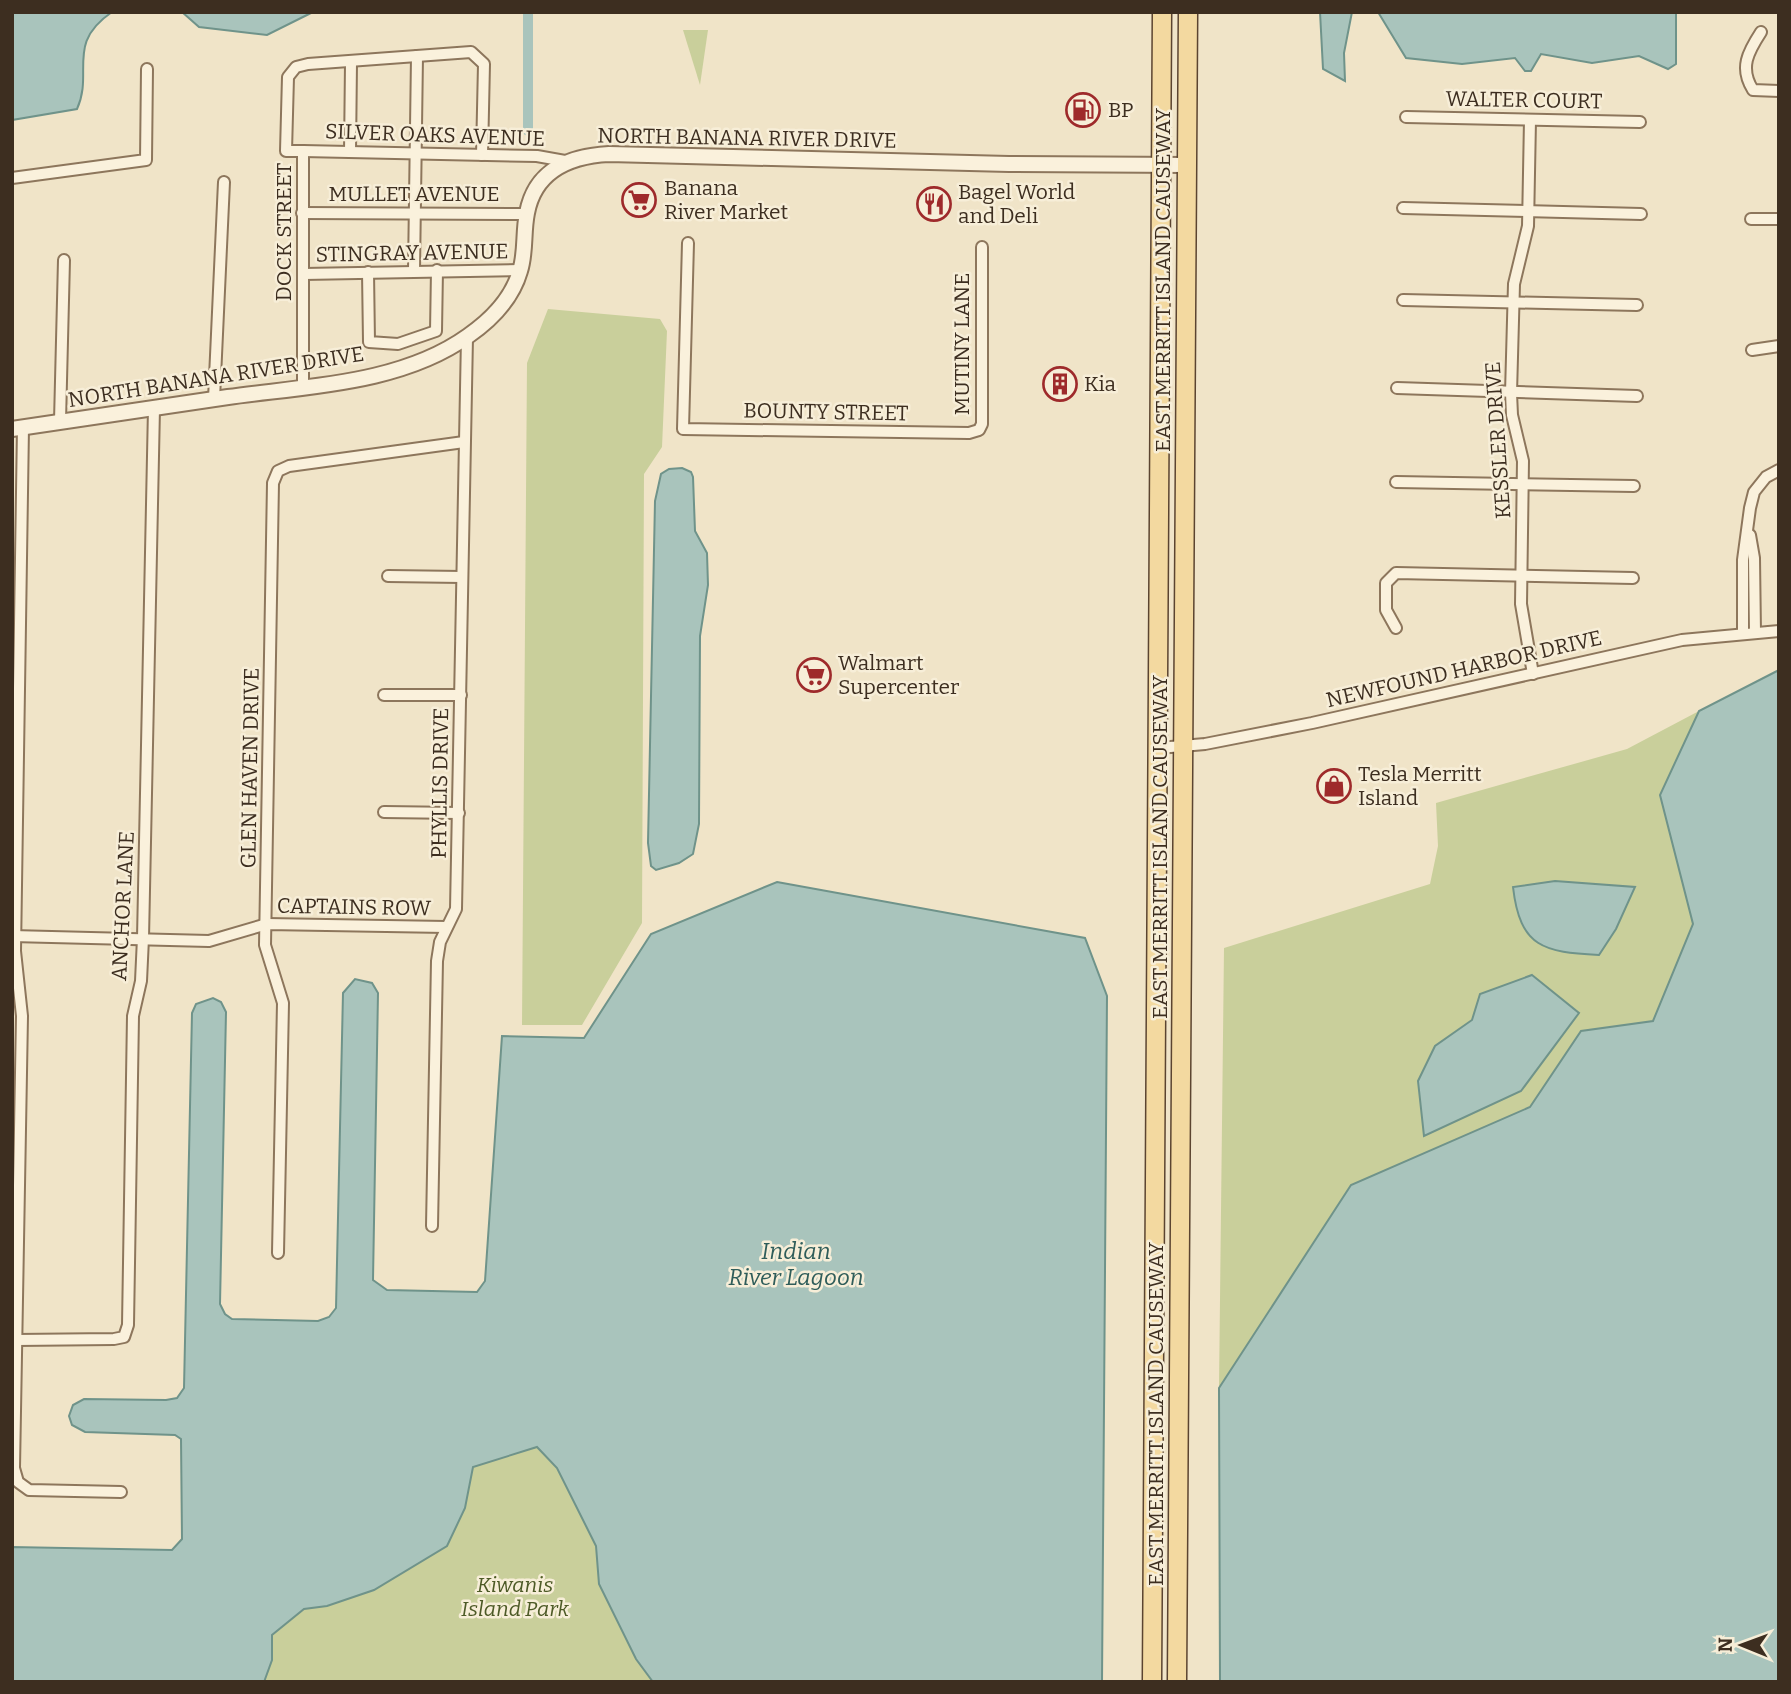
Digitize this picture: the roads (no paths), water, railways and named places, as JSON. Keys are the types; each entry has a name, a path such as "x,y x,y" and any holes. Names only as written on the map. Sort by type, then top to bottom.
{"main road":[{"name":"EAST MERRITT ISLAND CAUSEWAY","path":"1152,1682 1162,12"},
{"name":"EAST MERRITT ISLAND CAUSEWAY","path":"1177,1682 1188,12"}],"street":[{"path":"1761,32 1748,51 1745,75 1753,90 1779,91"},
{"path":"350,152 351,62 471,52 484,64 482,155"},
{"path":"414,271 417,55"},
{"name":"DOCK STREET","path":"303,387 303,151 286,151 288,77 296,67 308,64 351,62"},
{"path":"12,178 146,160 147,69"},
{"name":"WALTER COURT","path":"1406,117 1640,122"},
{"name":"KESSLER DRIVE","path":"1530,120 1528,211 1513,302 1511,393 1524,485 1523,620 1533,674"},
{"name":"SILVER OAKS AVENUE","path":"303,151 537,156 565,161"},
{"name":"NORTH BANANA RIVER DRIVE","path":"18,428 303,387 398,370 467,337 494,316 508,297 521,270 526,214 538,187 565,161 609,154 1009,164 1187,164"},
{"path":"214,400 224,182"},
{"path":"1403,208 1642,214"},
{"name":"MULLET AVENUE","path":"302,213 526,214"},
{"path":"1751,219 1779,219"},
{"name":"BOUNTY STREET","path":"688,243 683,429 969,433"},
{"name":"MUTINY LANE","path":"969,433 979,430 982,424 982,247"},
{"path":"60,421 64,260"},
{"path":"369,272 369,342 398,344 436,331 437,270"},
{"name":"STINGRAY AVENUE","path":"304,274 521,270"},
{"path":"1403,300 1637,305"},
{"name":"PHYLLIS DRIVE","path":"432,1226 437,961 446,927 456,909 467,337"},
{"path":"1752,350 1779,346"},
{"path":"1397,388 1637,396"},
{"name":"ANCHOR LANE","path":"16,1340 114,1339 124,1337 128,1325 133,1016 141,981 143,939 153,408"},
{"path":"18,428 13,936 22,1016 14,1468 19,1482 29,1490 121,1492"},
{"name":"GLEN HAVEN DRIVE","path":"278,1253 283,1003 265,945 275,476 278,471 289,466 464,442"},
{"path":"1742,634 1743,560 1754,492 1766,477 1779,470"},
{"path":"1396,482 1634,486"},
{"path":"1749,529 1754,558 1755,633"},
{"path":"1396,628 1386,610 1386,583 1396,573 1633,578"},
{"path":"388,576 463,577"},
{"name":"NEWFOUND HARBOR DRIVE","path":"1159,748 1184,747 1337,718 1682,640 1779,631"},
{"path":"384,695 461,695"},
{"path":"384,812 459,813"},
{"name":"CAPTAINS ROW","path":"13,936 209,941 267,924 446,927"}],"water":[{"path":"12,12 112,12 89,35 77,109 12,120"},
{"path":"182,12 313,12 267,35 199,27"},
{"path":"1320,12 1352,12 1344,53 1345,81 1323,69"},
{"path":"1378,12 1676,12 1676,64 1668,69 1639,56 1592,63 1541,54 1531,71 1525,71 1515,58 1462,64 1406,58"},
{"path":"682,468 691,472 693,477 695,531 707,553 708,585 700,636 699,824 693,854 679,863 656,870 651,866 648,843 655,501 661,474 669,469"},
{"path":"1779,670 1779,1682 1220,1682 1219,1388 1351,1185 1530,1107 1581,1031 1653,1021 1693,924 1660,795 1699,711"},
{"path":"1555,881 1635,887 1616,929 1599,955 1549,948 1529,935 1516,907 1513,887"},
{"name":"Indian River Lagoon","path":"777,882 1085,938 1107,996 1102,1682 653,1682 636,1659 599,1584 596,1546 557,1468 537,1447 473,1467 465,1508 447,1546 374,1590 327,1606 304,1609 272,1635 272,1660 264,1682 12,1682 12,1547 172,1550 182,1539 181,1439 175,1435 85,1432 72,1425 69,1416 73,1405 84,1399 166,1400 177,1398 184,1388 192,1013 196,1004 213,998 221,1002 226,1012 220,1304 225,1314 232,1319 318,1321 329,1317 336,1308 343,993 355,979 372,983 378,993 373,1280 387,1290 477,1292 485,1281 502,1036 584,1038 651,934"},
{"path":"1532,975 1579,1013 1521,1091 1424,1136 1418,1081 1435,1046 1472,1020 1480,994"}],"waterway":[{"path":"528,12 528,131"}],"place":[{"name":"BP","path":"1083,110"},
{"name":"Banana River Market","path":"639,200"},
{"name":"Bagel World and Deli","path":"934,204"},
{"name":"Kia","path":"1060,384"},
{"name":"Walmart Supercenter","path":"814,675"},
{"name":"Tesla Merritt Island","path":"1334,786"}],"park label":[{"name":"Kiwanis Island Park","path":"515,1597"}]}
